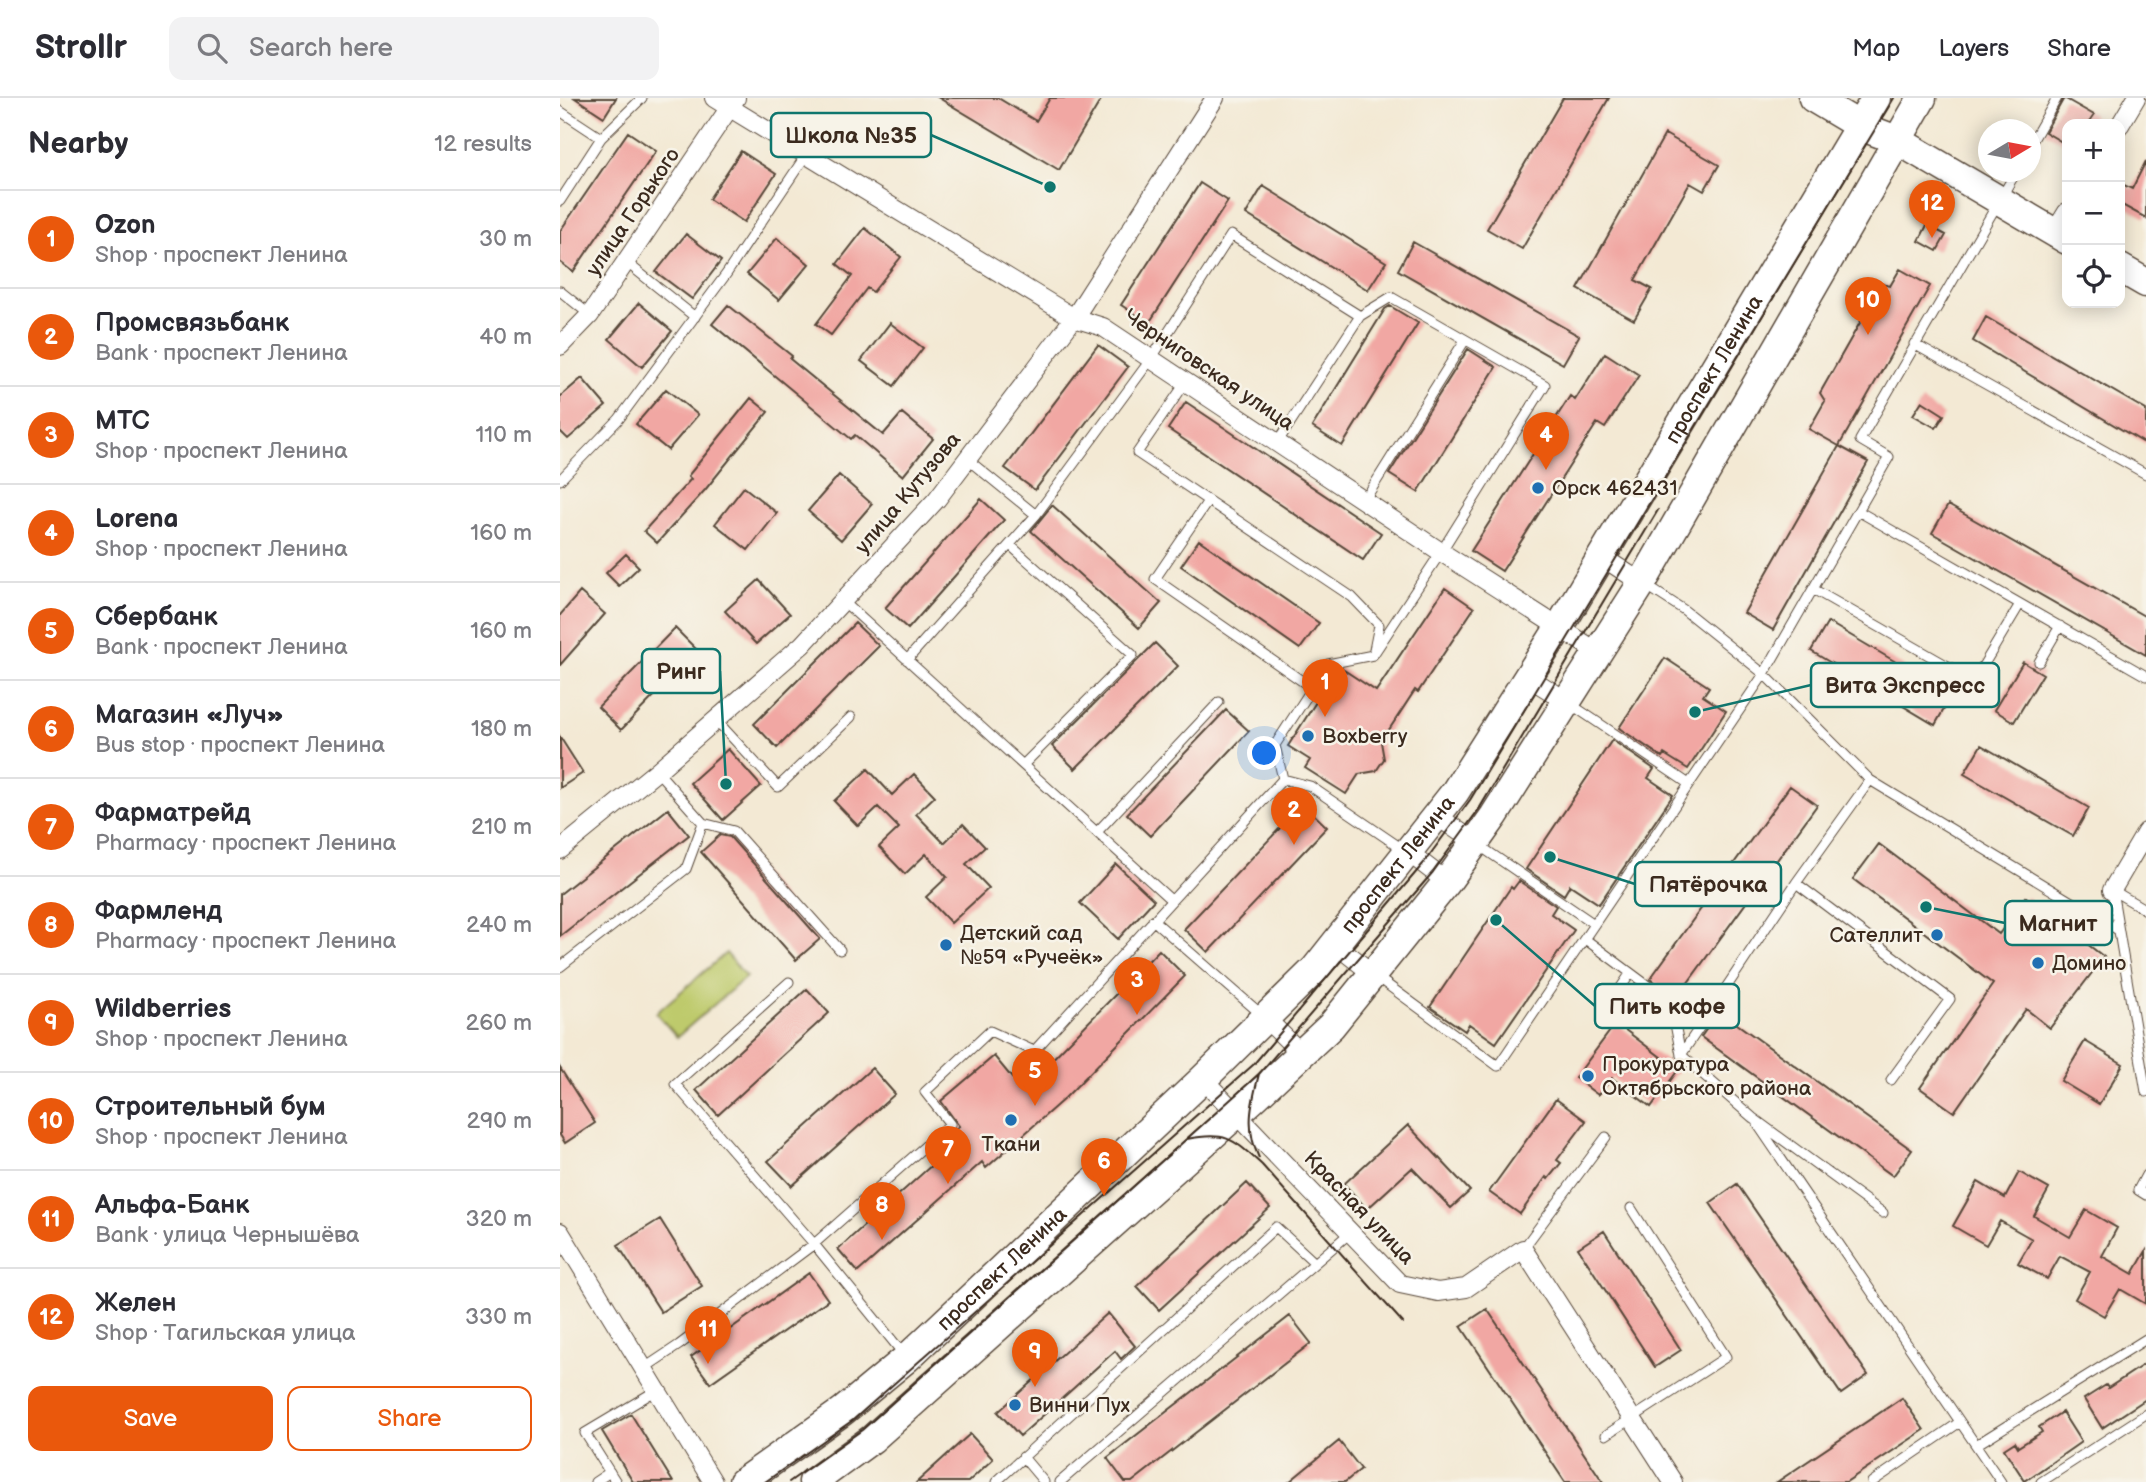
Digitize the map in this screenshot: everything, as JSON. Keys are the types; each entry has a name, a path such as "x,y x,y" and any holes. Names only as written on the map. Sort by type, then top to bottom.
{"main road":[{"path":"1813,98 1860,126 1897,141 1999,201 2062,228"},
{"name":"проспект Ленина","path":"813,1482 873,1439 920,1371 1203,1079 1315,969 1437,816 1559,628 1876,98"},
{"name":"проспект Ленина","path":"743,1482 843,1411 920,1371 1237,1113 1331,1026 1476,843 1568,702 1642,583 1922,98"},
{"path":"2125,271 2146,283"}],"street":[{"name":"Черниговская улица","path":"714,98 733,103 806,155 1074,318 1103,327 1441,552 1599,653"},
{"name":"улица Кутузова","path":"560,850 657,771 802,645 844,603 937,499 1074,318 1215,98"},
{"path":"2124,119 2136,98"},
{"name":"улица Горького","path":"560,346 590,315 733,103"},
{"path":"1602,557 1642,583"},
{"path":"1528,677 1568,702"},
{"path":"1437,816 1476,843"},
{"path":"2112,890 2146,832"},
{"path":"1408,852 1447,882"},
{"path":"1335,944 1373,974"},
{"path":"1265,1018 1301,1053"},
{"name":"Красная улица","path":"1203,1079 1400,1284 1438,1292 1466,1288 1523,1250"},
{"path":"560,1232 713,1482"},
{"path":"1523,1250 1673,1482"}],"lane":[{"path":"560,201 601,138 642,98"},
{"path":"2041,127 2057,98"},
{"path":"560,111 601,138"},
{"path":"560,480 619,419 727,273 806,155"},
{"path":"1373,974 1498,1066 1764,674 1889,457 1860,440 2010,182"},
{"path":"907,660 1036,515 1152,359 1231,235 1360,316"},
{"path":"626,262 695,317"},
{"path":"560,291 590,315"},
{"path":"1277,443 1360,316 1391,297 1545,385 1373,655 1328,664 1312,688 1275,745 1283,779"},
{"path":"1364,501 1465,340"},
{"path":"1914,344 2146,474"},
{"path":"1186,382 1137,453 1352,597 1379,625 1373,655"},
{"path":"967,459 1036,515"},
{"path":"1208,501 1155,579 1312,688"},
{"path":"1858,511 2146,676"},
{"path":"1010,545 1133,655 1023,765"},
{"path":"1642,583 1685,610 1764,674 1870,780 2118,929"},
{"path":"1813,589 1974,681 2020,604"},
{"path":"844,603 1171,900"},
{"path":"2039,662 2060,626"},
{"path":"1097,832 1219,702"},
{"path":"1568,702 1689,784"},
{"path":"716,720 778,787 851,717"},
{"path":"657,771 704,823 734,831 840,950"},
{"path":"1283,779 1310,786 1408,852"},
{"path":"643,1369 814,1244 950,1124 925,1092 990,1031 1034,1051 1283,779"},
{"path":"1681,1055 1796,883 1870,780"},
{"path":"560,967 686,869 704,823"},
{"path":"1476,843 1594,924"},
{"path":"1796,883 1950,999 1891,1080"},
{"path":"2112,890 2146,1092"},
{"path":"2112,890 2146,909"},
{"path":"1153,920 1265,1018"},
{"path":"1585,939 1671,1003 1681,1055 1753,1118 1883,1213"},
{"path":"1609,1005 1630,974"},
{"path":"789,982 675,1084 920,1371"},
{"path":"1753,1118 2001,1482"},
{"path":"1523,1250 1606,1138"},
{"path":"2146,1175 2137,1190 2146,1195"},
{"path":"1606,1435 1726,1357 1631,1208"},
{"path":"996,1482 1276,1227 1315,1263"},
{"path":"1060,1482 1351,1232"},
{"path":"1976,1446 2146,1339"},
{"path":"616,1482 585,1433 657,1390"},
{"path":"2041,1482 2146,1414"},
{"path":"1872,1482 1960,1422"},
{"path":"1023,1457 1044,1482"},
{"path":"595,1482 610,1472"}],"green space":[{"path":"726,953 746,977 677,1037 656,1013"}],"building":[{"path":"575,98 616,98 604,117"},
{"path":"939,98 998,98 1036,121 1050,98 1102,98 1059,170"},
{"path":"1563,98 1609,98 1522,249 1487,229"},
{"path":"2064,98 2094,115 2091,119 2062,119 2062,142 2045,132"},
{"path":"628,132 656,151 573,272 560,262 560,231"},
{"path":"1665,134 1719,165 1704,191 1690,183 1635,280 1652,289 1634,320 1578,289"},
{"path":"741,151 776,174 744,222 709,199"},
{"path":"2146,161 2146,218 2125,207 2125,186 2132,189"},
{"path":"1200,183 1228,201 1149,323 1121,305"},
{"path":"1263,186 1386,262 1368,290 1246,214"},
{"path":"1927,225 1946,235 1937,251 1919,241"},
{"path":"865,228 901,257 873,292 867,288 831,335 816,324 852,276 837,264"},
{"path":"686,234 721,261 692,299 656,272"},
{"path":"777,238 809,264 779,300 747,274"},
{"path":"1413,242 1579,336 1563,364 1398,270"},
{"path":"1900,269 1930,286 1839,446 1809,429 1825,401 1820,393 1882,284 1890,286"},
{"path":"639,303 672,331 642,367 609,339"},
{"path":"728,305 883,435 902,413 933,439 903,476 855,435 851,439 712,324"},
{"path":"1390,306 1418,323 1342,446 1312,427 1385,309"},
{"path":"1986,317 2146,410 2146,444 1973,341"},
{"path":"890,323 923,348 894,386 861,361"},
{"path":"1098,345 1128,367 1035,490 1005,468"},
{"path":"1468,349 1496,367 1418,492 1389,474"},
{"path":"1605,353 1639,375 1605,428 1597,423 1502,571 1471,551 1570,396 1575,400"},
{"path":"582,378 606,406 568,439 560,431 560,397"},
{"path":"666,389 698,415 668,450 636,424"},
{"path":"751,398 768,412 705,490 657,543 644,531 691,479 688,476"},
{"path":"1922,401 1944,415 1936,428 1913,415"},
{"path":"1186,402 1381,533 1363,560 1168,429"},
{"path":"1839,446 1868,462 1773,630 1744,613"},
{"path":"839,475 872,504 841,540 808,511"},
{"path":"744,487 777,513 748,550 715,524"},
{"path":"981,499 1004,520 908,629 885,608"},
{"path":"1052,505 1161,603 1139,628 1031,531"},
{"path":"1948,505 2146,617 2146,655 1932,533"},
{"path":"1199,540 1319,623 1300,649 1181,566"},
{"path":"626,554 639,567 619,586 606,573"},
{"path":"759,580 790,614 756,644 725,611"},
{"path":"1445,588 1474,608 1381,742 1384,759 1376,771 1359,774 1346,794 1305,768 1310,760 1288,746 1337,669 1341,668 1376,691"},
{"path":"580,592 605,614 560,665 560,615"},
{"path":"1828,622 1952,695 1935,725 1811,651"},
{"path":"855,623 879,646 777,748 754,724"},
{"path":"675,628 698,651 621,730 598,707"},
{"path":"1155,643 1178,666 1075,769 1052,746"},
{"path":"1665,658 1709,687 1703,696 1726,711 1688,769 1664,754 1662,757 1619,728"},
{"path":"2023,662 2043,674 2014,722 1994,710"},
{"path":"1226,710 1249,731 1150,836 1127,814"},
{"path":"560,737 583,773 560,788"},
{"path":"1612,740 1654,769 1648,778 1673,795 1599,904 1570,885 1564,895 1526,869"},
{"path":"1981,745 2089,808 2073,836 1964,774"},
{"path":"728,749 761,786 723,820 690,783"},
{"path":"868,769 892,795 914,774 935,796 916,814 944,843 963,824 985,847 966,864 989,888 951,923 926,897 947,877 926,854 905,874 879,847 899,828 878,807 858,826 834,801"},
{"path":"1790,786 1817,805 1679,995 1673,990 1670,994 1650,979"},
{"path":"1303,804 1327,827 1208,952 1184,929"},
{"path":"668,809 689,835 560,936 560,894"},
{"path":"720,835 730,837 820,939 796,960 701,852"},
{"path":"1879,844 1999,934 2026,897 2104,957 2050,1028 2026,1009 1954,1112 1920,1088 1993,984 1853,879"},
{"path":"1116,864 1154,900 1118,939 1080,903"},
{"path":"1519,881 1556,906 1551,914 1574,930 1496,1043 1469,1024 1465,1031 1430,1007 1511,887 1513,889"},
{"path":"1159,950 1185,976 1065,1098 986,1168 982,1162 858,1272 838,1249 961,1139 953,1131 959,1126 941,1101 994,1056 1012,1078 1023,1068 1033,1079"},
{"path":"807,989 829,1013 718,1115 696,1090"},
{"path":"1719,1011 1912,1150 1893,1176 1701,1037"},
{"path":"1616,1023 1678,1070 1651,1107 1612,1078 1598,1095 1575,1078"},
{"path":"2085,1041 2123,1064 2099,1104 2061,1081"},
{"path":"560,1068 595,1123 565,1143 560,1135"},
{"path":"872,1068 895,1094 792,1186 768,1161"},
{"path":"1556,1099 1586,1121 1557,1160 1561,1163 1548,1179 1546,1177 1520,1214 1489,1192"},
{"path":"1408,1125 1470,1191 1451,1208 1412,1168 1367,1209 1344,1184"},
{"path":"2019,1172 2049,1189 2034,1216 2070,1237 2086,1210 2117,1228 2102,1256 2133,1274 2146,1251 2146,1304 2120,1289 2104,1316 2075,1299 2090,1272 2060,1256 2047,1279 2018,1263 2032,1239 2000,1221 1986,1245 1953,1226 1978,1182 2005,1198"},
{"path":"1247,1183 1270,1208 1159,1310 1137,1286"},
{"path":"1737,1184 1868,1375 1841,1394 1710,1203"},
{"path":"660,1219 702,1286 661,1312 618,1245"},
{"path":"1604,1231 1681,1350 1655,1367 1578,1248"},
{"path":"809,1273 828,1300 710,1383 691,1357"},
{"path":"1487,1309 1603,1482 1565,1482 1461,1326"},
{"path":"1108,1313 1135,1346 1121,1359 1115,1351 1020,1436 998,1412"},
{"path":"1290,1316 1311,1343 1132,1482 1125,1482 1107,1458"},
{"path":"2146,1363 2146,1399 2102,1428 2084,1399 2106,1385 2108,1388"},
{"path":"1902,1398 1924,1430 1846,1482 1777,1482"},
{"path":"2062,1412 2081,1442 2025,1481 2004,1449 2015,1442 2018,1447 2042,1432 2039,1427"},
{"path":"631,1414 673,1482 633,1482 602,1431"},
{"path":"970,1434 993,1459 968,1482 917,1482"},
{"path":"1339,1441 1361,1469 1345,1482 1289,1482"}],"tram line":[{"path":"765,1482 853,1420 1253,1065 1423,864 1470,800 1894,98"},
{"path":"789,1482 862,1430 1259,1074 1433,872 1479,809 1658,510"},
{"path":"1259,1074 1251,1127 1259,1158"},
{"path":"1187,1139 1221,1137 1244,1149 1262,1165 1403,1323"}],"place":[{"name":"Школа №35","path":"1050,187"},
{"name":"Желен","path":"1932,238"},
{"name":"Строительный бум","path":"1868,335"},
{"name":"Lorena","path":"1546,470"},
{"name":"Орск 462431","path":"1538,488"},
{"name":"Вита Экспресс","path":"1695,712"},
{"name":"Ozon","path":"1325,717"},
{"name":"Boxberry","path":"1308,736"},
{"name":"Ринг","path":"726,784"},
{"name":"Промсвязьбанк","path":"1294,845"},
{"name":"Пятёрочка","path":"1550,857"},
{"name":"Магнит","path":"1926,907"},
{"name":"Пить кофе","path":"1496,920"},
{"name":"Сателлит","path":"1937,935"},
{"name":"Детский сад №59 «Ручеёк»","path":"946,945"},
{"name":"Домино","path":"2038,963"},
{"name":"МТС","path":"1137,1015"},
{"name":"Прокуратура Октябрьского района","path":"1588,1076"},
{"name":"Сбербанк","path":"1035,1106"},
{"name":"Ткани","path":"1011,1120"},
{"name":"Фарматрейд","path":"948,1184"},
{"name":"Магазин «Луч»","path":"1104,1196"},
{"name":"Фармленд","path":"882,1240"},
{"name":"Альфа-Банк","path":"708,1364"},
{"name":"Wildberries","path":"1035,1387"},
{"name":"Винни Пух","path":"1015,1405"}]}
